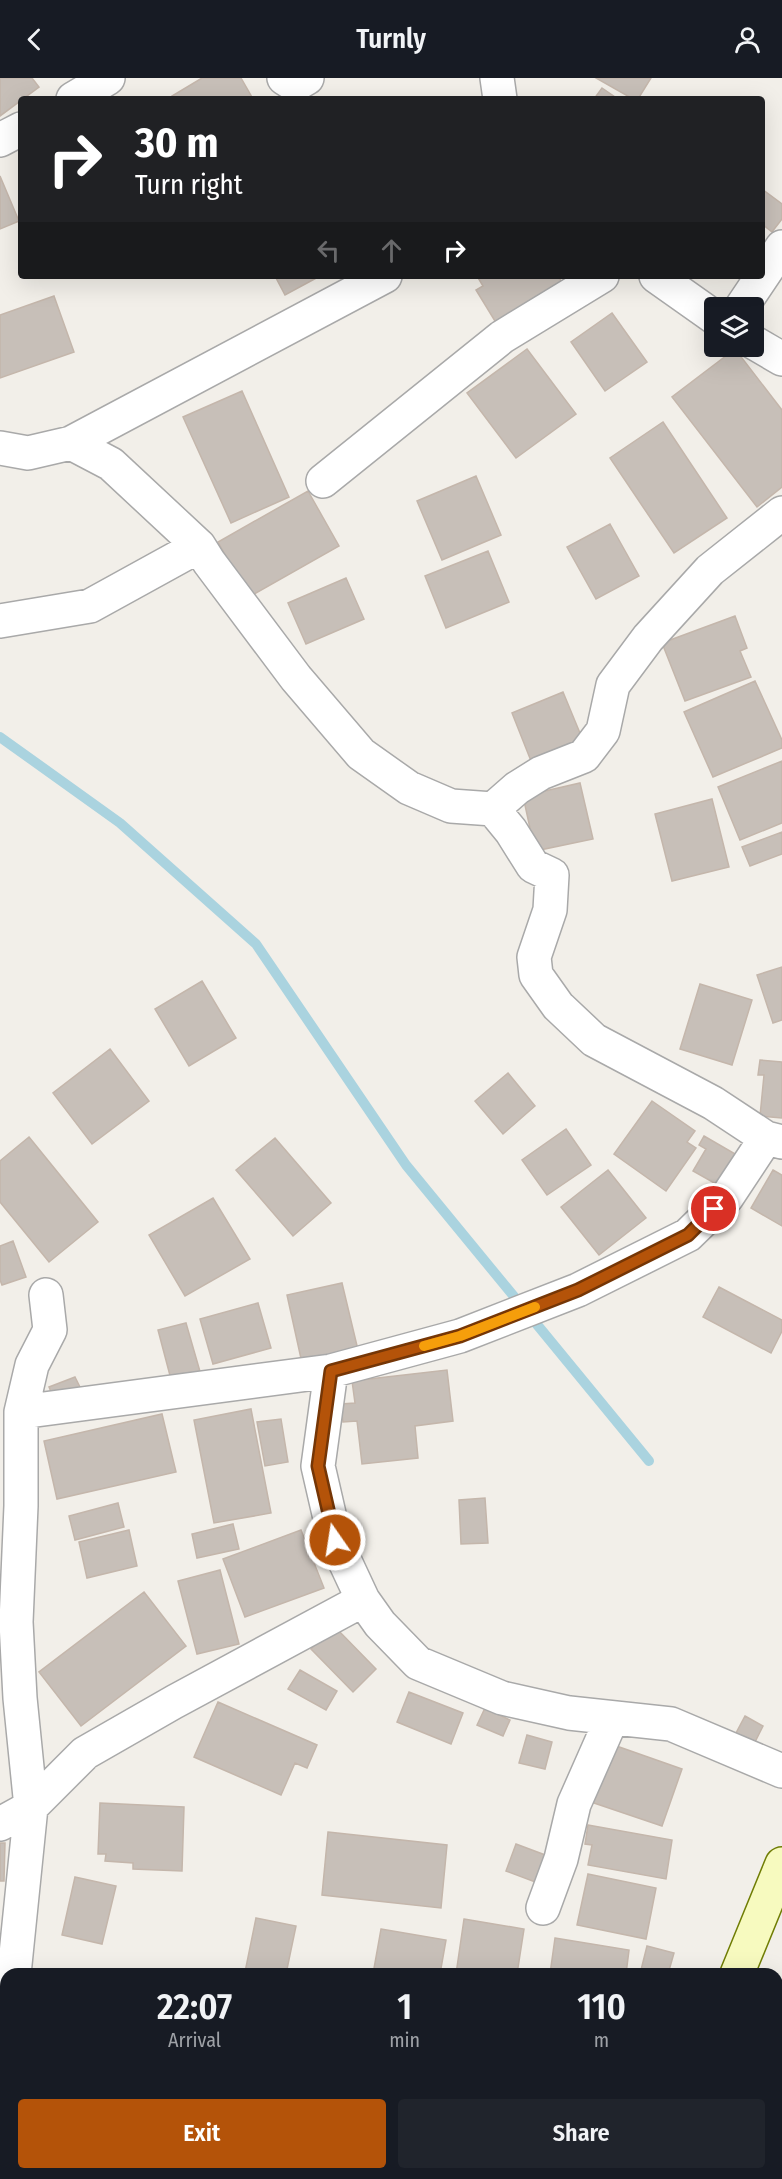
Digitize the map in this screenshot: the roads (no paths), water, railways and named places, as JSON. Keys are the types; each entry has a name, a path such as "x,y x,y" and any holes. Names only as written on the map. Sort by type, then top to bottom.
{"main road":[{"path":"739,1968 782,1864"}],"street":[{"path":"78,96 108,78"},
{"path":"284,78 295,85 307,78"},
{"path":"497,78 500,96"},
{"path":"0,140 18,131"},
{"path":"765,272 782,247"},
{"path":"0,448 27,453 71,443 379,279"},
{"path":"323,481 502,337 597,279"},
{"path":"660,279 704,310"},
{"path":"748,297 760,279"},
{"path":"764,348 782,359"},
{"path":"71,443 111,464 199,546 296,678 361,754 409,789 451,806 493,809 517,788 541,773 584,756 603,731 614,685 648,638 710,570 782,513"},
{"path":"0,621 90,606 199,546"},
{"path":"21,1412 331,1371 460,1336 578,1290 688,1235 727,1197 774,1140 714,1103 594,1041 558,1006 536,975 534,957 550,910 552,874 533,866 511,831 493,809"},
{"path":"15,1968 31,1807 20,1698 16,1622 21,1506 21,1412 32,1365 50,1330 46,1295"},
{"path":"331,1371 318,1466 335,1540 363,1600 380,1624 418,1664 502,1698 569,1713 671,1724 782,1771"},
{"path":"0,1824 31,1807 85,1754 174,1702 363,1600"},
{"path":"543,1908 561,1859 574,1804 612,1718"}],"waterway":[{"path":"0,737 120,823 256,944 406,1165 649,1461"}]}
